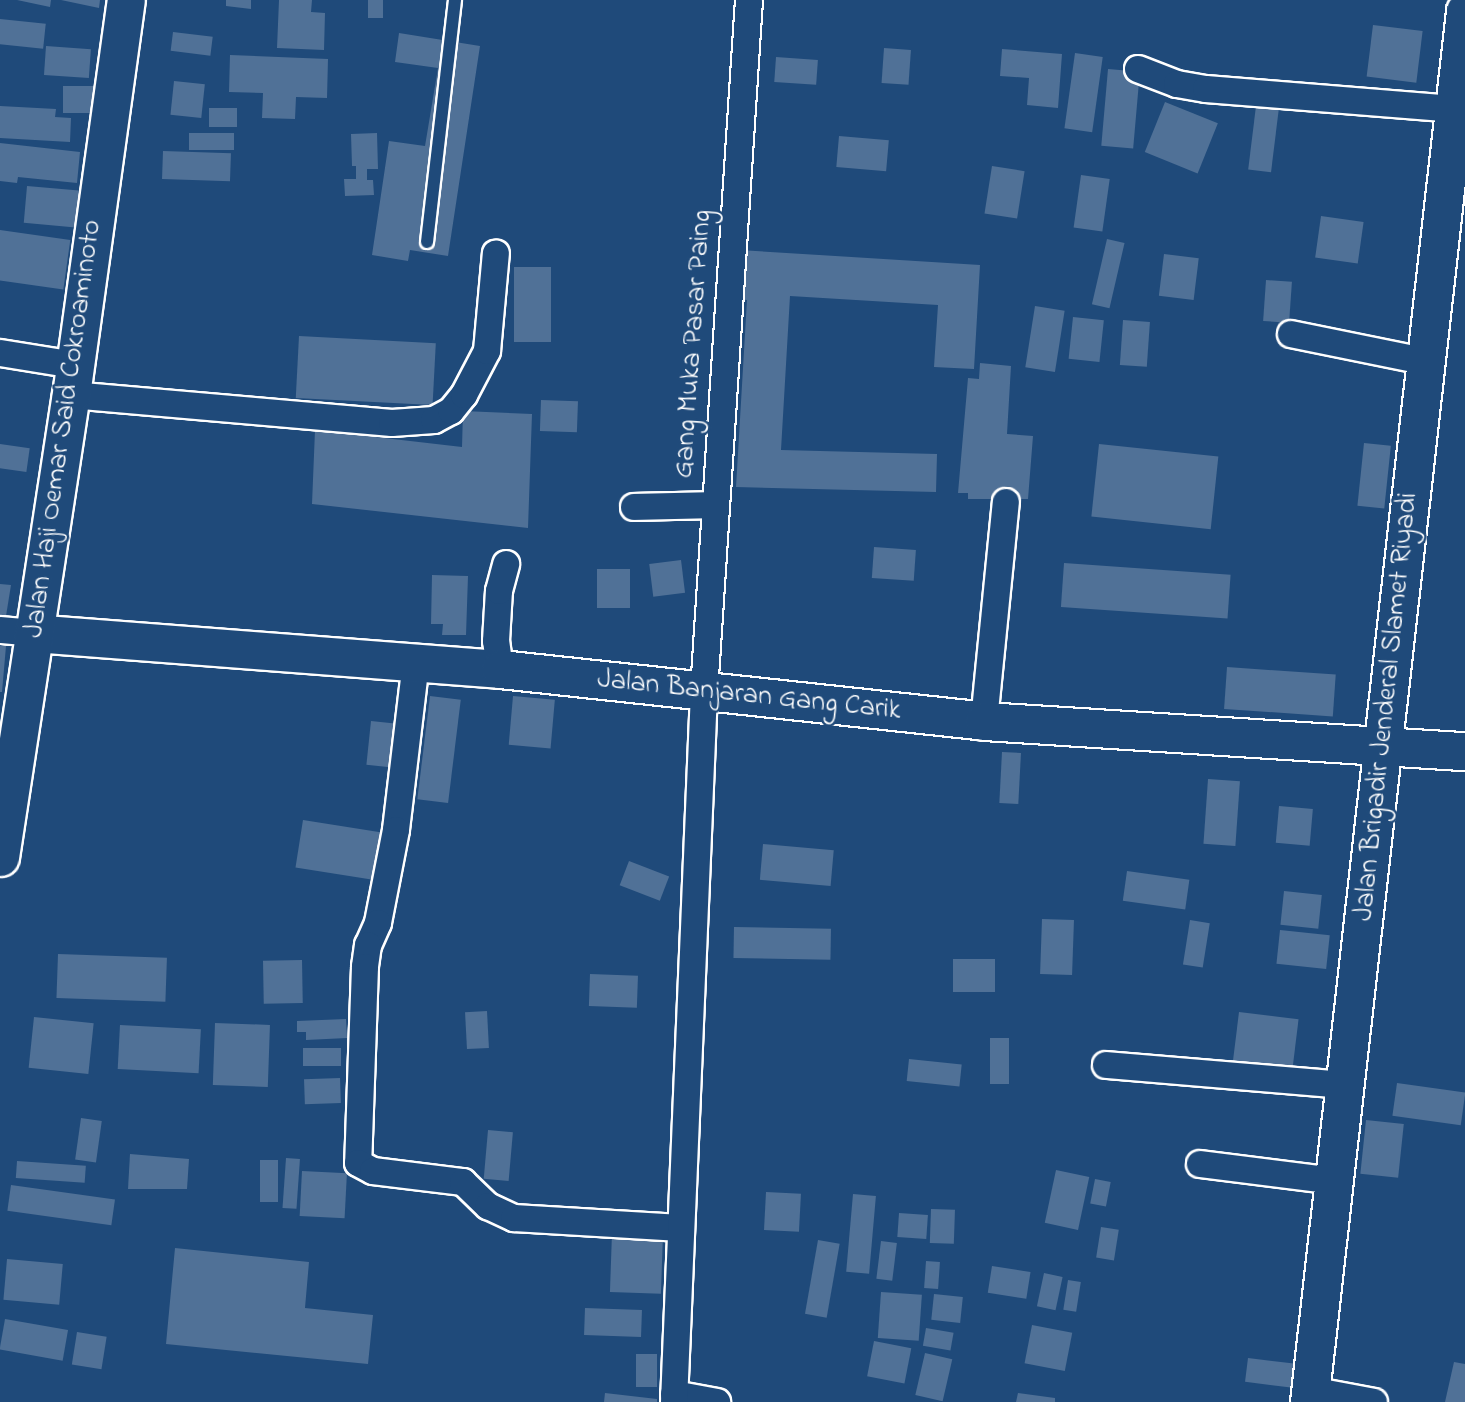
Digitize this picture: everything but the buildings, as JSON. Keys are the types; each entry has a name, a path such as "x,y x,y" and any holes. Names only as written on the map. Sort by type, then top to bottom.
{"street":[{"name":"Jalan Haji Oemar Said Cokroaminoto","path":"0,857 17,631 73,380 126,0"},
{"name":"Gang Muka Pasar Paing","path":"674,1398 704,691 749,0"},
{"name":"Jalan Brigadir Jenderal Slamet Riyadi","path":"1310,1396 1465,11"},
{"path":"1138,69 1177,84 1206,89 1453,109"},
{"path":"0,353 73,380 392,423 434,420 451,411 464,395 487,351 496,253"},
{"path":"1292,334 1424,361"},
{"path":"984,721 1006,502"},
{"path":"634,507 715,505"},
{"path":"500,669 496,641 498,604 506,564"},
{"name":"Jalan Banjaran Gang Carik","path":"17,631 500,669 984,721 1465,751"},
{"path":"416,662 396,830 378,923 368,945 365,967 358,1163 373,1171 463,1182 488,1206 514,1218 681,1228"},
{"path":"1106,1065 1346,1085"},
{"path":"1200,1164 1335,1181"},
{"path":"1310,1396 1374,1402"},
{"path":"674,1398 717,1402"}],"lane":[{"path":"427,242 455,0"}]}
